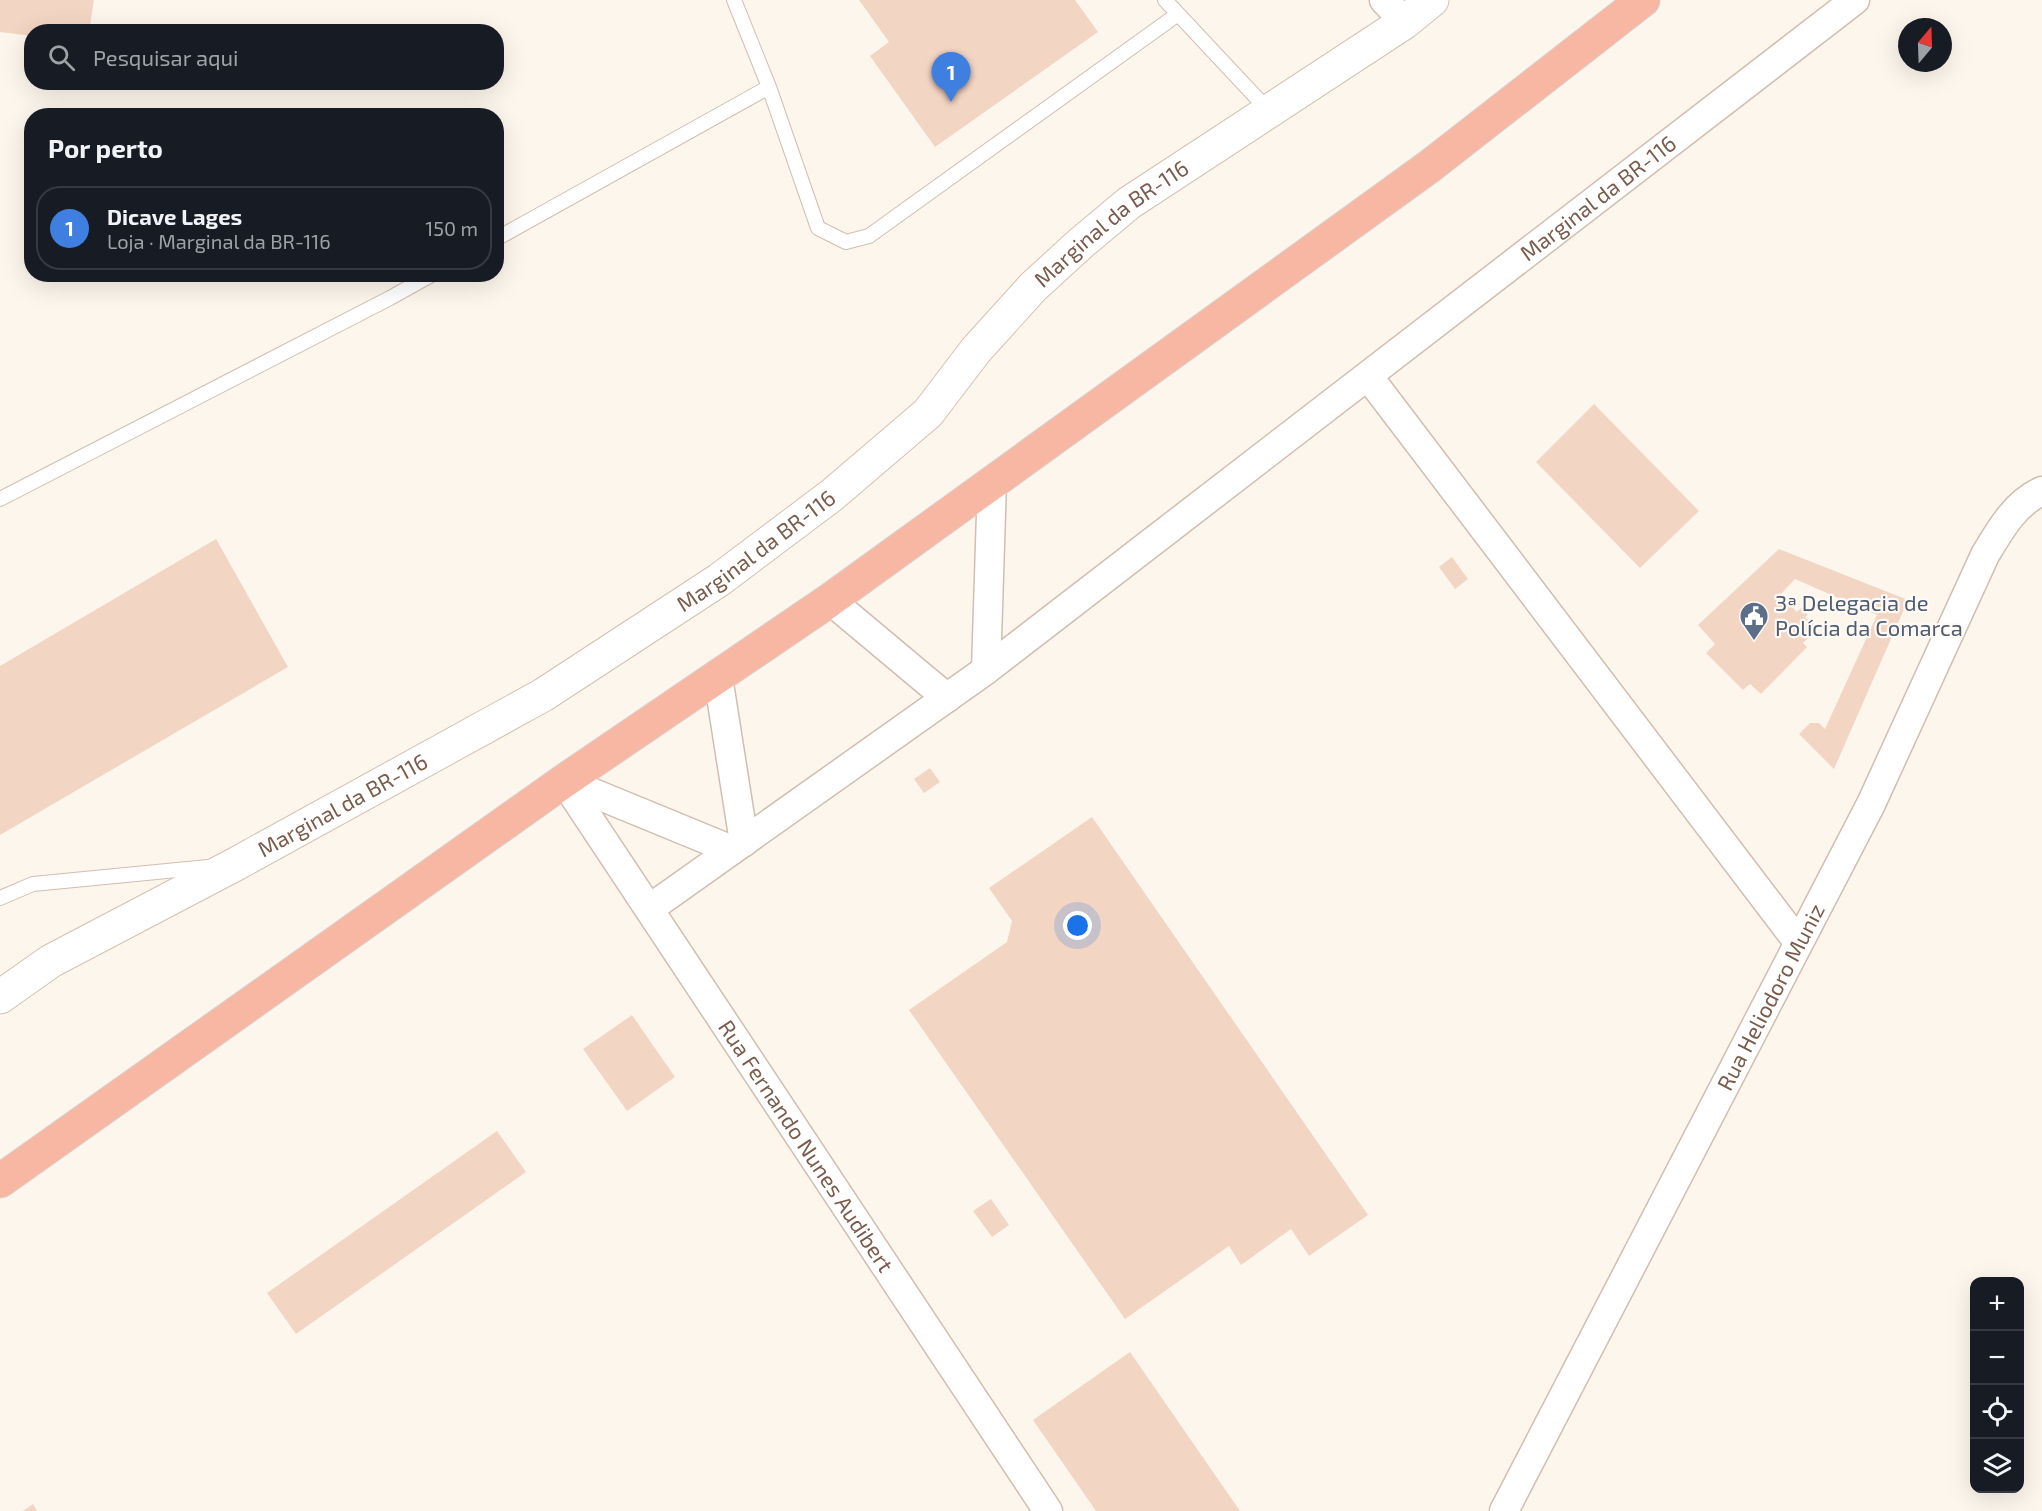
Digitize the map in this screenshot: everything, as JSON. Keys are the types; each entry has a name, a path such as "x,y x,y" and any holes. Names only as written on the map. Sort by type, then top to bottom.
{"highway":[{"path":"0,1180 564,781 830,600 1430,166 1643,0"}],"street":[{"name":"Marginal da BR-116","path":"0,997 51,962 234,865 543,695 719,580 832,495 928,413 976,350 1033,288 1129,203 1268,110 1395,11 1432,0"},
{"name":"Marginal da BR-116","path":"649,909 986,670 1855,0"},
{"path":"1368,376 1798,942"},
{"path":"986,670 993,482"},
{"name":"Rua Heliodoro Muniz","path":"1504,1511 1870,804 1985,555 2006,520 2031,496 2042,491"},
{"path":"830,600 947,698"},
{"path":"564,781 738,846 718,677"},
{"name":"Rua Fernando Nunes Audibert","path":"564,781 1048,1511"}],"lane":[{"path":"734,0 769,87 818,228 846,243 869,236 1178,14"},
{"path":"1165,0 1268,110"},
{"path":"504,235 769,87"},
{"path":"0,499 418,282"},
{"path":"0,898 33,884 234,865"}],"building":[{"path":"0,0 94,0 90,24 24,24 24,35 0,32"},
{"path":"859,0 1075,0 1098,32 935,147 870,56 889,42"},
{"path":"1594,404 1699,511 1640,568 1536,462"},
{"path":"216,539 288,667 0,835 0,666"},
{"path":"1779,549 1908,600 1834,769 1799,734 1810,723 1819,723 1825,729 1877,615 1795,579 1780,595 1797,612 1801,608 1808,615 1805,617 1818,628 1803,643 1807,647 1761,694 1750,684 1743,690 1706,653 1715,644 1698,625"},
{"path":"1452,557 1468,579 1455,589 1439,567"},
{"path":"930,768 940,782 924,793 914,779"},
{"path":"1092,817 1368,1215 1309,1256 1291,1229 1241,1265 1229,1246 1125,1319 909,1010 1007,942 1012,921 989,888"},
{"path":"632,1015 675,1077 627,1111 583,1049"},
{"path":"497,1131 526,1172 296,1334 267,1293"},
{"path":"991,1199 1009,1225 992,1237 973,1211"},
{"path":"1130,1352 1240,1511 1096,1511 1033,1420"},
{"path":"33,1504 37,1511 23,1511"}],"place":[{"name":"Dicave Lages","path":"951,102"},
{"name":"3ª Delegacia de Polícia da Comarca","path":"1754,642"}]}
